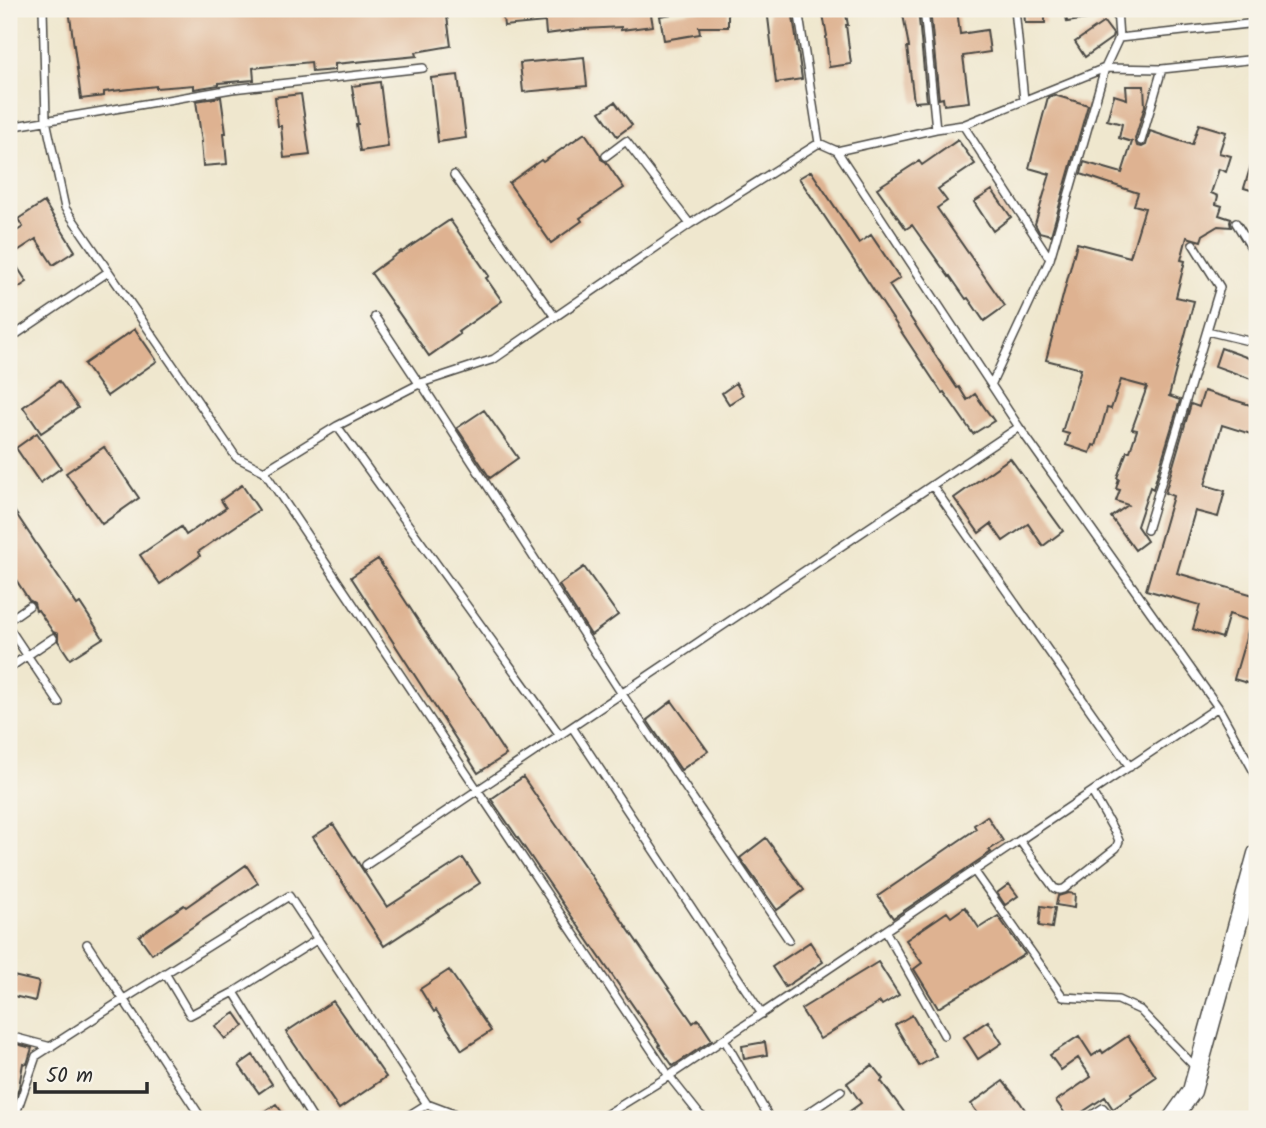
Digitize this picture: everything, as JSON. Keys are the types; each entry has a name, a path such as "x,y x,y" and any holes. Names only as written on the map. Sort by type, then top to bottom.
{"street":[{"path":"1172,1119 1192,1091 1257,854"}],"lane":[{"path":"43,9 46,120 65,208 236,457 264,471 669,1076 706,1119"},
{"path":"798,9 819,143"},
{"path":"924,9 936,130"},
{"path":"1015,9 1024,100"},
{"path":"992,383 1050,259 1105,68 1119,38 1117,9"},
{"path":"1119,38 1257,23"},
{"path":"837,151 963,125 1105,68 1162,69 1257,59"},
{"path":"9,127 232,89 423,68"},
{"path":"1141,141 1162,69"},
{"path":"963,125 1050,259"},
{"path":"606,156 626,141 690,224"},
{"path":"819,143 837,151 1019,426 1218,708 1257,776"},
{"path":"264,471 337,426 420,384 494,359 690,224 819,143"},
{"path":"454,175 555,317"},
{"path":"1236,223 1257,257"},
{"path":"1147,530 1220,288 1193,244"},
{"path":"9,339 108,272"},
{"path":"375,317 622,694 789,940"},
{"path":"1207,331 1257,343"},
{"path":"337,426 560,735"},
{"path":"366,865 1019,426"},
{"path":"932,485 1130,767"},
{"path":"9,620 29,606"},
{"path":"9,628 59,704"},
{"path":"9,668 53,638"},
{"path":"599,1119 669,1076 886,932 1218,708"},
{"path":"572,727 762,1014"},
{"path":"1020,841 1054,888 1064,889 1118,845 1118,836 1092,792"},
{"path":"975,872 1063,997 1118,1000 1140,1010 1198,1070"},
{"path":"14,1119 36,1056 289,896 428,1104 467,1119"},
{"path":"886,932 944,1035"},
{"path":"165,973 190,1015 234,992 318,939"},
{"path":"87,944 202,1119"},
{"path":"234,992 313,1119"},
{"path":"9,1036 51,1047"},
{"path":"724,1039 770,1119"},
{"path":"799,1119 841,1091"},
{"path":"403,1119 428,1104"},
{"path":"1086,1119 1102,1108 1112,1119"}],"building":[{"path":"69,9 446,9 451,46 416,52 417,56 335,64 335,70 312,72 311,62 253,68 254,80 219,83 194,89 194,85 156,86 104,92 104,96 81,99"},
{"path":"502,9 650,9 653,26 621,30 621,27 584,29 546,34 545,22 504,26"},
{"path":"705,9 728,9 728,27 699,27 700,34 664,40 660,16"},
{"path":"767,9 792,9 802,79 776,83"},
{"path":"822,9 845,9 851,64 829,67"},
{"path":"902,9 918,9 927,101 914,102"},
{"path":"930,9 957,9 960,34 987,30 990,52 963,56 969,102 944,105 943,98 939,99"},
{"path":"1024,9 1045,9 1045,23 1025,23"},
{"path":"1065,9 1107,9 1107,16 1067,22"},
{"path":"1104,22 1113,34 1112,38 1085,57 1075,42"},
{"path":"584,57 587,86 523,92 520,63"},
{"path":"458,75 466,138 438,142 431,78"},
{"path":"380,82 388,147 360,151 352,86"},
{"path":"1126,86 1144,86 1145,106 1135,139 1137,146 1146,145 1150,131 1192,145 1199,124 1226,132 1219,153 1231,156 1226,172 1219,169 1211,193 1218,196 1216,204 1222,206 1219,215 1231,219 1231,227 1218,226 1203,235 1201,241 1187,237 1181,260 1185,261 1176,297 1194,301 1169,396 1180,400 1153,489 1150,487 1137,526 1147,541 1135,550 1111,517 1128,505 1116,501 1120,490 1116,489 1117,478 1137,430 1132,429 1147,387 1121,380 1111,409 1107,408 1096,446 1093,445 1090,453 1066,445 1069,434 1062,432 1081,369 1046,360 1077,243 1130,257 1145,208 1134,205 1138,193 1081,174 1084,162 1122,173 1132,142 1119,138 1122,124 1107,120 1114,95 1127,99"},
{"path":"301,94 310,155 284,158 275,97"},
{"path":"1054,95 1088,105 1051,235 1039,232 1035,224 1050,174 1029,168 1048,97"},
{"path":"221,97 227,164 203,166 196,101"},
{"path":"615,102 632,125 617,136 600,112"},
{"path":"585,133 624,188 580,218 582,221 551,243 509,183"},
{"path":"958,140 975,164 938,189 947,201 937,208 1005,306 984,321 912,225 906,229 877,188 919,161 922,165"},
{"path":"1254,155 1257,156 1257,192 1244,188"},
{"path":"811,171 859,243 871,235 900,278 889,285 957,388 959,387 967,400 975,394 994,421 973,434 944,392 942,393 799,178"},
{"path":"992,190 1011,217 993,231 974,202"},
{"path":"44,202 75,251 53,265 36,239 10,256 27,282 9,294 9,236 23,227 18,219"},
{"path":"450,220 489,276 486,278 502,301 429,356 371,273"},
{"path":"135,329 157,361 107,396 84,364"},
{"path":"1221,348 1257,361 1257,381 1215,366"},
{"path":"59,381 78,408 41,433 23,407"},
{"path":"736,383 743,395 729,404 722,393"},
{"path":"1204,391 1257,407 1257,436 1222,425 1205,485 1225,491 1218,517 1195,511 1177,573 1257,596 1257,686 1234,679 1251,621 1229,614 1222,638 1193,629 1200,605 1146,590 1173,496 1165,493 1191,404 1199,407"},
{"path":"484,410 518,458 490,478 457,428"},
{"path":"37,433 61,468 40,483 16,448"},
{"path":"104,447 139,498 102,524 66,473"},
{"path":"1010,458 1063,531 1043,546 1028,524 1003,541 991,524 979,533 954,498"},
{"path":"242,485 259,510 198,552 200,556 160,584 140,555 181,527 186,535 226,508 221,500"},
{"path":"9,503 77,605 80,603 103,638 70,659 58,641 58,634 53,632 38,610 36,611 34,603 29,600 9,569"},
{"path":"378,559 506,755 478,773 351,577"},
{"path":"584,567 618,615 591,635 559,585"},
{"path":"672,701 708,751 681,770 647,720"},
{"path":"523,777 693,1023 698,1019 712,1040 673,1066 491,799"},
{"path":"987,816 1003,841 989,850 991,852 893,918 878,896 976,829 974,825"},
{"path":"333,824 387,907 463,858 480,883 384,946 313,837"},
{"path":"766,838 804,890 777,910 740,858"},
{"path":"246,865 258,883 152,954 139,936"},
{"path":"1009,884 1018,896 1005,905 997,893"},
{"path":"1075,894 1074,908 1056,905 1058,896"},
{"path":"1041,906 1055,908 1052,928 1039,926"},
{"path":"965,907 979,928 998,916 1025,954 938,1008 914,969 922,963 906,940 947,912 951,917"},
{"path":"810,942 823,962 785,987 772,967"},
{"path":"878,962 899,995 882,1005 880,1002 820,1039 801,1009"},
{"path":"449,970 491,1031 462,1050 420,989"},
{"path":"9,975 39,982 35,1001 9,995"},
{"path":"333,1001 386,1077 339,1109 286,1032"},
{"path":"235,1013 244,1026 225,1039 215,1026"},
{"path":"912,1015 936,1056 919,1066 895,1025"},
{"path":"988,1021 1002,1043 978,1059 964,1037"},
{"path":"1079,1036 1092,1056 1101,1050 1103,1053 1128,1036 1156,1077 1113,1109 1105,1097 1069,1119 1056,1101 1091,1077 1078,1058 1061,1070 1050,1055"},
{"path":"9,1042 32,1048 27,1064 23,1063 12,1107 9,1106"},
{"path":"765,1042 767,1055 744,1059 742,1046"},
{"path":"253,1055 272,1084 259,1093 239,1065"},
{"path":"872,1065 904,1112 893,1119 839,1119 861,1103 847,1083"},
{"path":"1003,1081 1031,1119 982,1119 971,1104"},
{"path":"276,1104 287,1119 254,1119"}]}
